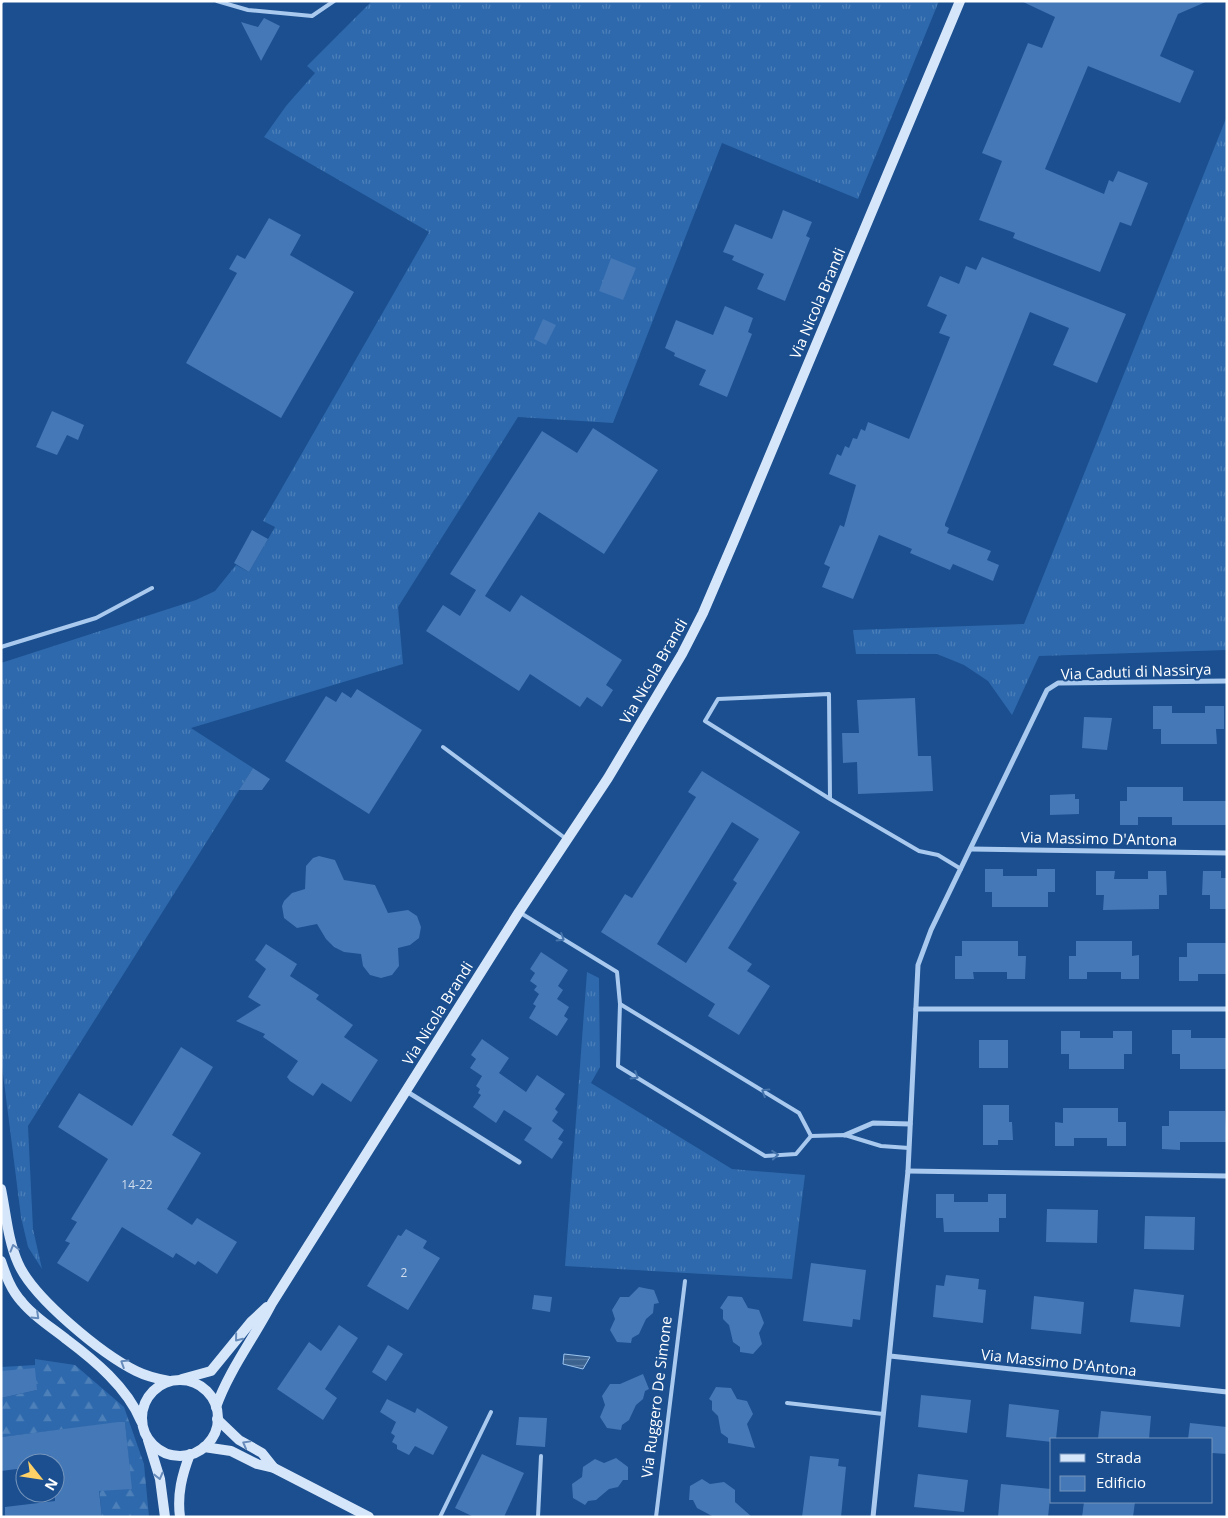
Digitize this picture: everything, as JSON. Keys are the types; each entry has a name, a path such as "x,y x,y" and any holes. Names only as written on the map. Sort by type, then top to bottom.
{"street":[{"name":"Via Nicola Brandi","path":"216,1407 223,1389 260,1328 272,1303 520,912 608,778 672,671 703,613 960,1"},
{"name":"Via Caduti di Nassirya","path":"971,849 1047,690 1058,683 1227,681"},
{"name":"Via Massimo D'Antona","path":"971,849 1227,853"},
{"path":"873,1517 908,1171 918,965 931,930 971,849"},
{"path":"916,1009 1227,1009"},
{"path":"406,1091 520,1162"},
{"path":"845,1135 873,1123 910,1124"},
{"path":"908,1171 1227,1176"},
{"path":"1,1189 12,1245 18,1264 30,1284 75,1327 114,1357 136,1371 174,1381 191,1382 202,1387 211,1396 216,1407 217,1419 214,1434 204,1447 190,1454 170,1455 153,1445 147,1437"},
{"path":"1,1261 9,1284 21,1302 39,1320 66,1339 114,1381 133,1406 142,1422 160,1479 165,1517"},
{"name":"Via Nicola Brandi","path":"174,1381 211,1371 251,1322 272,1303"},
{"name":"Via Massimo D'Antona","path":"890,1356 1227,1392"},
{"path":"142,1422 146,1402 159,1386 174,1381"},
{"path":"217,1419 238,1440 262,1453 274,1468"},
{"path":"204,1447 231,1451 257,1464 274,1468 369,1517"},
{"path":"180,1517 178,1501 182,1476 190,1454"}],"lane":[{"path":"217,1 248,10 312,16 334,1"},
{"path":"1,647 96,618 152,588"},
{"path":"830,799 829,694 718,699 705,721 830,799 919,851 938,855 962,869"},
{"path":"443,747 567,839"},
{"path":"520,912 617,972 620,1004 618,1066 765,1156 796,1154 811,1136 845,1135 881,1146 909,1148"},
{"path":"620,1004 799,1113 811,1136"},
{"name":"Via Ruggero De Simone","path":"656,1517 685,1281"},
{"path":"787,1403 882,1414"},
{"path":"440,1517 490,1412"},
{"path":"538,1517 541,1456"}],"green space":[{"path":"372,1 939,1 858,199 722,143 613,423 518,417 398,607 403,664 191,728 253,768 28,1126 33,1229 42,1269 28,1247 21,1217 1,1058 1,663 196,600 215,591 236,565 249,572 275,527 263,521 429,232 264,137 286,106 315,73 307,66"},
{"path":"1227,116 1227,650 1039,656 1012,715 988,681 964,665 937,654 856,654 853,630 1024,624"},
{"path":"587,972 599,978 600,1067 591,1083 732,1169 805,1175 792,1279 565,1266"},
{"path":"35,1359 75,1365 124,1407 144,1464 149,1517 102,1517 98,1480 130,1475 125,1422 1,1437 1,1398 37,1390 1,1371 1,1367 35,1365"}],"shaded area":[{"path":"564,1354 590,1357 583,1369 563,1364"}],"building":[{"path":"1021,1 1208,1 1178,14 1160,56 1194,71 1180,103 1088,66 1045,169 1104,194 1109,180 1113,182 1118,171 1148,183 1131,226 1120,222 1100,272 1013,238 1015,233 979,220 1002,161 982,153 1028,43 1042,48 1055,17"},
{"path":"264,18 280,26 261,61 241,22 258,27"},
{"path":"783,210 812,222 806,236 810,238 785,301 757,289 764,274 732,260 734,256 723,252 735,224 772,239"},
{"path":"269,218 301,235 290,255 354,292 281,418 186,363 237,273 229,269 237,255 245,259"},
{"path":"982,257 1126,314 1097,383 1053,365 1069,328 1030,312 945,524 949,528 947,533 991,551 987,560 999,565 993,581 953,564 950,570 910,553 912,549 879,535 853,599 822,587 830,567 824,564 840,525 844,527 856,485 829,474 837,454 841,456 845,446 849,448 853,438 857,439 861,429 865,431 868,422 909,439 950,337 939,333 947,315 927,306 940,276 959,284 966,266 976,270"},
{"path":"611,258 636,268 623,300 599,291"},
{"path":"725,306 753,318 748,332 752,334 727,397 699,385 706,370 674,356 675,353 665,348 676,320 713,335"},
{"path":"543,319 556,325 546,345 534,339"},
{"path":"52,411 84,425 78,440 67,435 57,455 36,447"},
{"path":"593,428 658,470 604,554 539,512 485,596 510,612 521,595 622,660 606,685 613,690 602,707 587,697 580,707 530,674 519,691 426,631 443,605 460,616 476,590 450,574 542,431 577,453"},
{"path":"252,530 268,539 249,572 234,563"},
{"path":"357,689 422,730 369,814 285,761 326,696 336,702 342,692 351,698"},
{"path":"915,698 918,756 931,756 933,791 858,794 857,762 843,763 842,733 859,733 857,700"},
{"path":"1153,706 1172,706 1172,713 1205,713 1205,706 1224,706 1224,729 1216,729 1217,744 1161,744 1161,729 1153,729"},
{"path":"1084,717 1112,718 1107,750 1082,748"},
{"path":"253,768 270,779 262,790 239,790"},
{"path":"702,771 800,832 728,948 752,964 747,971 770,986 739,1035 708,1016 715,1004 601,932 625,894 632,898 696,797 688,792","holes":["732,822 759,839 733,880 737,883 686,963 657,944"]},
{"path":"1127,787 1183,787 1183,801 1227,801 1227,825 1172,825 1172,817 1138,817 1138,825 1120,825 1120,801 1127,801"},
{"path":"1075,794 1075,799 1079,799 1079,814 1050,815 1050,795"},
{"path":"319,856 335,860 344,880 375,885 388,913 408,910 417,916 421,927 419,938 410,945 398,948 399,966 392,975 381,978 370,975 363,966 361,954 344,952 334,947 326,939 317,924 297,928 284,918 282,906 284,901 292,893 305,889 306,866 313,858"},
{"path":"985,869 1003,869 1003,876 1037,876 1037,869 1055,869 1055,892 1048,892 1048,907 992,907 992,892 985,892"},
{"path":"1096,871 1115,871 1114,879 1148,879 1148,871 1166,871 1167,895 1159,895 1159,909 1103,910 1104,895 1096,895"},
{"path":"1203,871 1221,871 1221,878 1227,878 1227,909 1210,909 1210,895 1202,895"},
{"path":"962,941 1018,941 1018,956 1026,956 1025,979 1007,979 1007,972 973,972 974,979 955,979 955,956 962,956"},
{"path":"1076,941 1132,941 1132,956 1139,955 1139,979 1121,979 1121,972 1087,972 1087,979 1069,979 1069,956 1076,956"},
{"path":"1187,943 1227,943 1227,974 1198,974 1198,981 1179,981 1179,957 1187,957"},
{"path":"266,944 297,964 290,976 319,995 316,999 353,1025 344,1037 378,1060 351,1102 322,1083 313,1096 290,1081 287,1077 298,1061 263,1037 265,1034 236,1021 261,1005 248,997 266,969 255,960"},
{"path":"541,952 568,970 558,986 563,990 557,999 569,1007 564,1016 568,1019 557,1036 529,1018 536,1006 533,1004 539,994 534,990 537,986 530,981 535,973 530,969"},
{"path":"1172,1030 1191,1030 1191,1038 1227,1038 1227,1069 1180,1069 1180,1054 1172,1054"},
{"path":"1061,1031 1080,1031 1080,1038 1113,1038 1113,1031 1132,1031 1132,1054 1124,1054 1124,1069 1069,1069 1069,1054 1061,1054"},
{"path":"482,1039 509,1058 499,1073 526,1092 537,1075 565,1094 555,1109 558,1112 552,1121 564,1130 558,1139 563,1142 552,1159 524,1140 532,1128 504,1110 496,1123 473,1107 481,1095 478,1093 480,1089 476,1086 482,1076 470,1068 476,1059 471,1055"},
{"path":"979,1040 1008,1040 1008,1068 979,1068"},
{"path":"181,1047 213,1067 172,1135 201,1153 167,1209 192,1225 197,1218 237,1242 217,1274 198,1261 195,1265 176,1253 173,1258 122,1227 88,1282 57,1263 70,1243 65,1241 77,1222 71,1219 108,1159 58,1127 79,1093 132,1126"},
{"path":"983,1105 1009,1105 1009,1122 1012,1122 1013,1140 998,1140 998,1145 983,1145"},
{"path":"1063,1108 1118,1108 1118,1122 1126,1122 1126,1146 1107,1146 1107,1138 1074,1138 1074,1146 1055,1146 1055,1122 1063,1123"},
{"path":"1169,1111 1225,1111 1227,1142 1180,1142 1180,1150 1162,1149 1162,1126 1169,1126"},
{"path":"936,1194 954,1194 954,1202 988,1202 988,1194 1006,1194 1006,1218 999,1218 999,1232 944,1232 943,1218 936,1218"},
{"path":"1047,1209 1098,1210 1097,1243 1046,1242"},
{"path":"1145,1216 1195,1217 1194,1250 1144,1249"},
{"path":"406,1229 427,1241 423,1248 440,1258 408,1310 367,1286 398,1235 401,1236"},
{"path":"811,1263 866,1270 860,1320 853,1319 852,1327 803,1321"},
{"path":"946,1275 979,1279 978,1289 986,1290 983,1323 933,1317 936,1285 944,1286"},
{"path":"639,1287 654,1290 659,1303 654,1304 653,1313 646,1319 639,1334 632,1338 631,1343 617,1342 610,1330 615,1319 612,1310 620,1297 629,1297"},
{"path":"1134,1289 1184,1295 1180,1327 1130,1322"},
{"path":"534,1295 552,1297 550,1312 532,1309"},
{"path":"728,1296 742,1297 748,1308 759,1310 764,1323 759,1333 762,1344 753,1354 740,1352 740,1347 733,1342 729,1325 723,1319 723,1310 720,1308"},
{"path":"1034,1296 1084,1302 1081,1334 1031,1329"},
{"path":"339,1325 358,1338 325,1389 337,1398 323,1420 277,1389 309,1342 321,1351"},
{"path":"388,1345 403,1354 386,1381 372,1372"},
{"path":"35,1368 37,1390 1,1398 1,1371"},
{"path":"643,1374 649,1389 645,1391 643,1399 636,1405 629,1420 622,1425 621,1430 607,1428 600,1417 605,1405 602,1396 610,1384 620,1384"},
{"path":"716,1387 731,1388 737,1399 747,1401 753,1414 747,1424 755,1448 728,1443 728,1438 721,1433 718,1416 712,1410 712,1401 709,1399"},
{"path":"921,1395 971,1400 967,1433 918,1427"},
{"path":"387,1399 415,1413 417,1408 448,1427 433,1455 415,1446 409,1455 397,1449 397,1445 392,1442 395,1436 391,1433 396,1422 380,1412"},
{"path":"1009,1404 1059,1410 1056,1438 1050,1438 1050,1442 1006,1437"},
{"path":"1101,1411 1151,1416 1149,1438 1098,1438"},
{"path":"519,1417 547,1418 545,1447 516,1445"},
{"path":"125,1422 132,1489 99,1491 102,1517 5,1517 5,1507 38,1503 65,1503 65,1453 15,1453 15,1469 1,1471 1,1437"},
{"path":"1190,1423 1227,1427 1227,1454 1213,1453 1213,1438 1188,1438"},
{"path":"482,1454 524,1473 504,1517 474,1517 455,1508"},
{"path":"810,1456 839,1459 838,1466 846,1467 841,1517 802,1517"},
{"path":"616,1458 628,1467 628,1480 623,1480 618,1487 609,1489 596,1500 588,1501 585,1505 573,1498 572,1484 582,1477 583,1467 595,1459 604,1463"},
{"path":"918,1474 968,1480 964,1512 914,1507"},
{"path":"702,1479 710,1484 724,1482 735,1490 735,1502 752,1517 714,1517 697,1508 693,1500 689,1500 690,1486"},
{"path":"1001,1484 1050,1489 1048,1517 998,1517"},
{"path":"1084,1503 1135,1503 1133,1517 1082,1517"}]}
